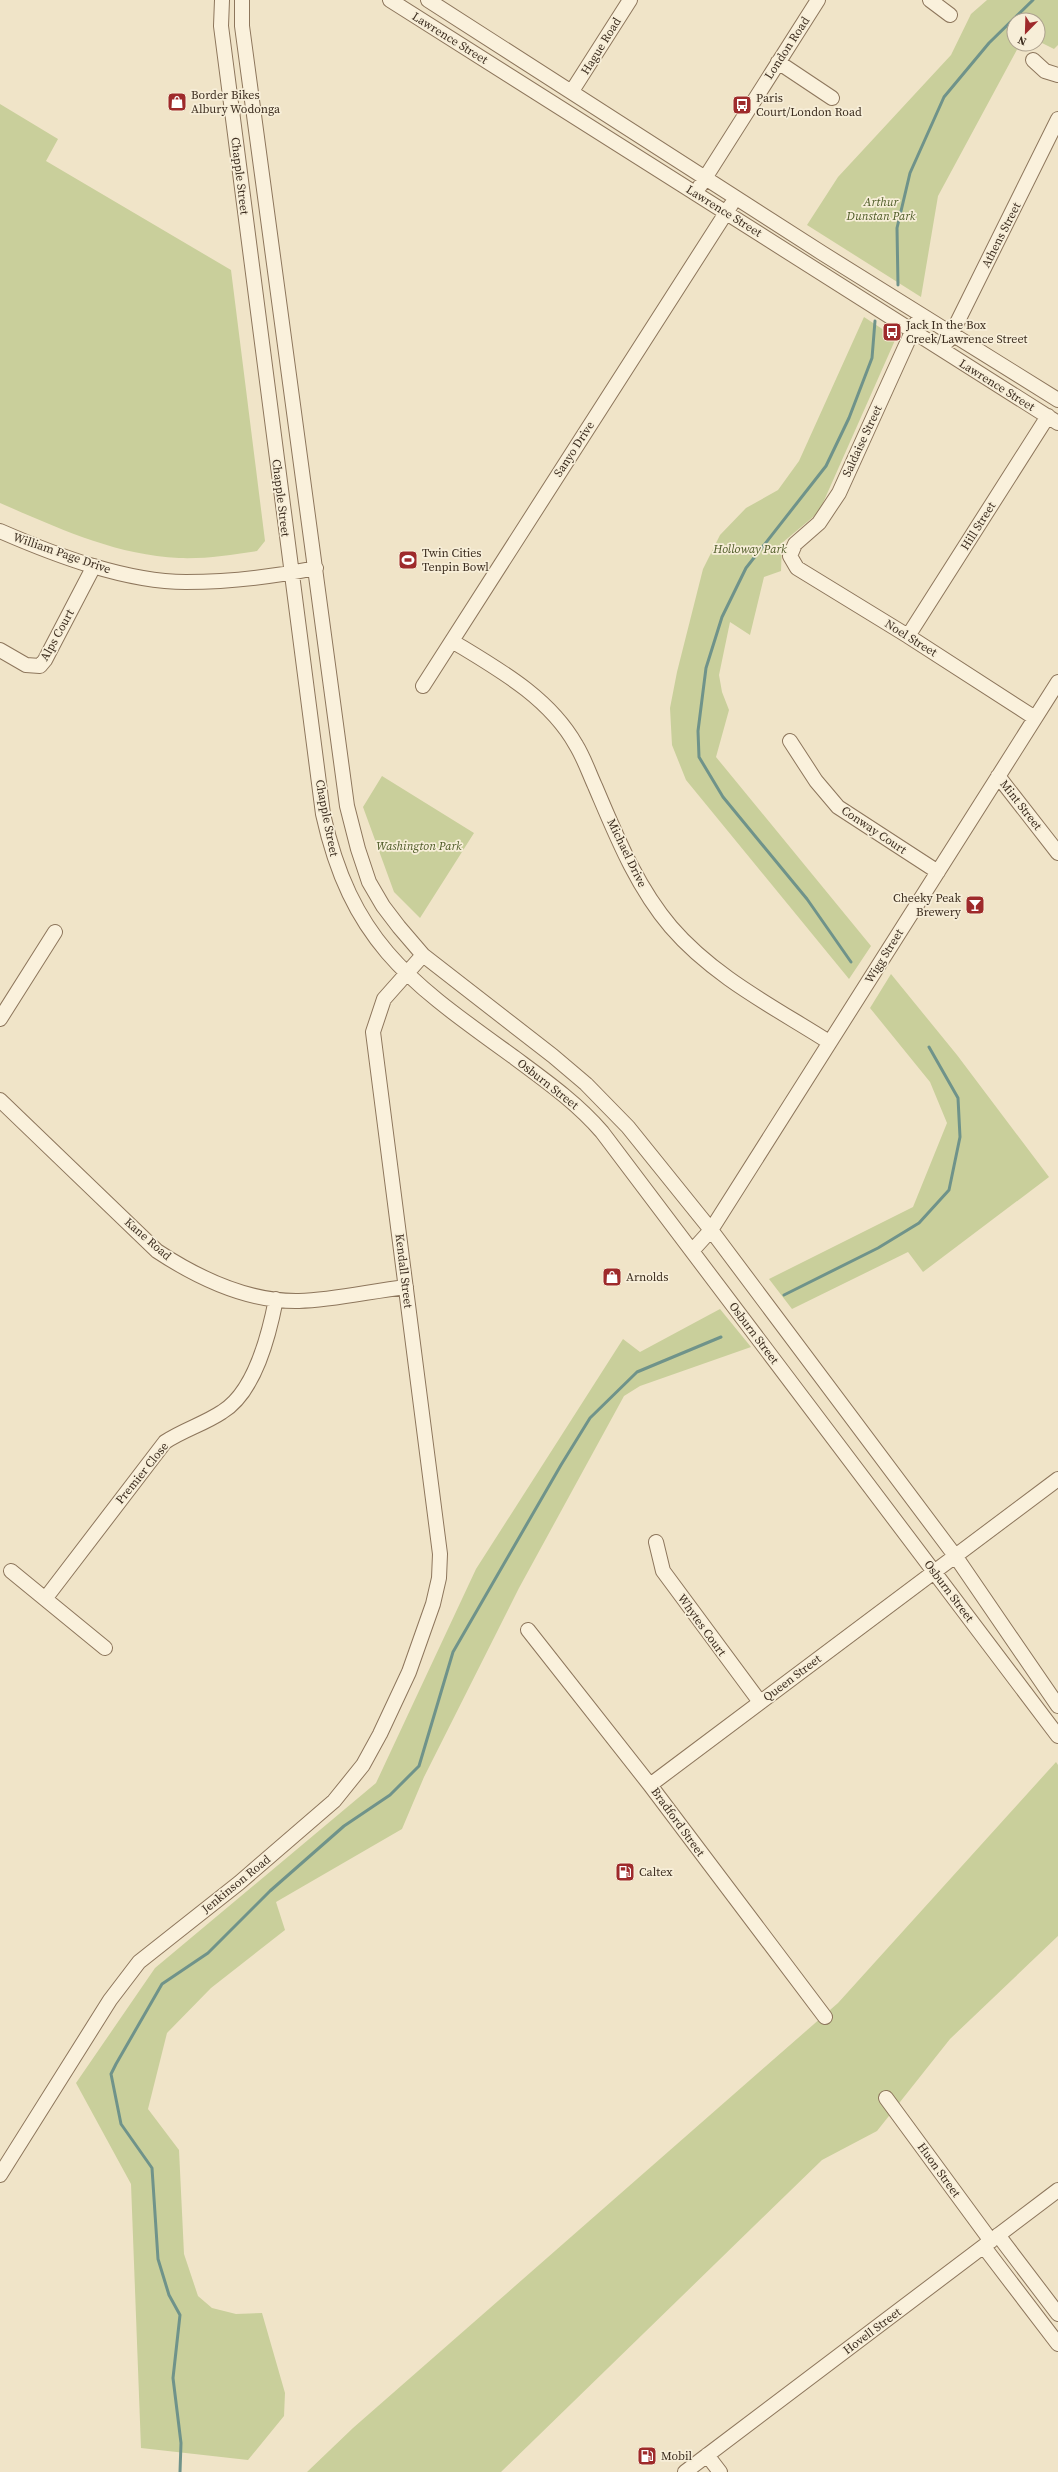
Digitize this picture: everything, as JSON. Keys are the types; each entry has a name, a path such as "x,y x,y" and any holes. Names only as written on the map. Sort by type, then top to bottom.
{"street":[{"name":"Chapple Street","path":"222,0 221,26 291,573 324,814 329,838 341,878 355,908 378,942 406,973"},
{"name":"Chapple Street","path":"242,0 242,26 347,806 358,849 369,882 383,906 423,955"},
{"name":"Lawrence Street","path":"390,0 1053,420"},
{"name":"Lawrence Street","path":"428,0 920,315 952,333 1058,400"},
{"name":"Hague Road","path":"572,91 630,0"},
{"name":"London Road","path":"696,193 818,0"},
{"path":"930,0 950,15"},
{"path":"1033,60 1045,71 1058,75"},
{"path":"778,62 832,98"},
{"name":"Athens Street","path":"943,351 1058,119"},
{"name":"Sanyo Drive","path":"423,686 736,197"},
{"name":"Saldaise Street","path":"790,556 795,544 819,523 839,493 920,315"},
{"name":"Hill Street","path":"908,636 1053,420"},
{"name":"William Page Drive","path":"0,531 94,566 140,576 186,582 291,573 316,568"},
{"name":"Noel Street","path":"790,556 797,568 908,636 1035,718"},
{"name":"Alps Court","path":"0,650 26,665 40,666 45,660 94,566"},
{"name":"Michael Drive","path":"452,641 526,688 552,714 576,745 631,866 645,891 670,926 690,947 722,975 829,1042"},
{"name":"Wigg Street","path":"692,1251 711,1230 1058,682"},
{"name":"Conway Court","path":"790,741 816,781 838,807 938,872"},
{"name":"Mint Street","path":"998,776 1058,853"},
{"path":"0,1019 55,932"},
{"name":"Kendall Street","path":"423,955 384,999 373,1032 440,1554 440,1578"},
{"name":"Osburn Street","path":"423,955 586,1084 628,1127 711,1230 956,1557 1058,1706"},
{"name":"Osburn Street","path":"406,973 427,994 543,1079 585,1113 611,1143 1058,1736"},
{"name":"Kane Road","path":"0,1100 157,1251 187,1271 220,1285 276,1299 300,1301 406,1287"},
{"name":"Premier Close","path":"45,1599 165,1442 181,1431 221,1413 240,1396 270,1334 276,1299"},
{"path":"956,1557 1058,1479"},
{"name":"Whytes Court","path":"656,1542 662,1571 760,1702"},
{"name":"Queen Street","path":"650,1785 956,1557"},
{"path":"11,1571 105,1648"},
{"name":"Jenkinson Road","path":"0,2175 110,2000 139,1962 239,1883 334,1800 354,1777 380,1734 409,1672 433,1604 440,1578"},
{"name":"Bradford Street","path":"528,1630 650,1785 825,2017"},
{"name":"Huon Street","path":"886,2098 991,2241 1031,2309 1053,2328 1058,2344"},
{"name":"Hovell Street","path":"685,2472 1058,2190"},
{"name":"Huon Street","path":"991,2241 1045,2297 1058,2314"},
{"path":"1031,2309 1045,2297"},
{"path":"706,2455 720,2472"}],"green space":[{"name":"Arthur Dunstan Park","path":"987,0 1058,0 1058,45 1054,49 1046,45 1046,12 1006,12 1006,52 1016,52 938,196 921,297 807,225 838,177 951,55 971,14"},
{"path":"0,104 58,139 46,161 231,270 265,541 257,551 198,558 155,556 132,552 65,531 0,503"},
{"name":"Holloway Park","path":"864,317 896,338 819,512 782,543 781,571 764,577 750,635 730,622 719,675 722,692 729,710 716,757 871,946 849,979 686,780 672,745 670,708 677,672 703,569 720,535 746,508 778,490 799,461"},
{"name":"Washington Park","path":"382,776 474,833 420,918 394,892 363,807"},
{"path":"891,974 957,1055 1049,1177 923,1272 908,1252 792,1309 769,1279 913,1207 947,1123 930,1082 870,1008"},
{"path":"720,1309 751,1347 640,1386 624,1396 519,1588 424,1777 402,1829 276,1902 285,1930 211,1988 167,2033 148,2109 179,2150 184,2254 198,2296 212,2308 236,2314 262,2313 285,2393 284,2416 248,2460 141,2448 131,2184 76,2083 155,1968 376,1783 476,1569 623,1339 640,1352"},
{"path":"1056,1762 1058,1765 1058,1936 950,2039 877,2131 822,2160 501,2472 307,2472 353,2428 838,2003"}],"waterway":[{"path":"898,285 897,228 910,173 944,97 989,43 1033,0"},
{"path":"851,962 807,899 723,797 699,757 698,731 706,668 722,617 746,568 826,466 849,418 872,358 875,321"},
{"path":"784,1295 878,1248 919,1223 949,1190 960,1137 958,1098 929,1047"},
{"path":"180,2472 181,2443 173,2378 180,2315 169,2295 158,2259 152,2168 121,2124 111,2074 162,1984 208,1953 270,1891 344,1826 390,1795 419,1766 453,1652 561,1465 590,1418 637,1372 721,1337"}],"place":[{"name":"Border Bikes Albury Wodonga","path":"177,102"},
{"name":"Paris Court/London Road","path":"742,105"},
{"name":"Jack In the Box Creek/Lawrence Street","path":"892,332"},
{"name":"Twin Cities Tenpin Bowl","path":"408,560"},
{"name":"Cheeky Peak Brewery","path":"975,905"},
{"name":"Arnolds","path":"612,1277"},
{"name":"Caltex","path":"625,1872"},
{"name":"Mobil","path":"647,2456"}]}
